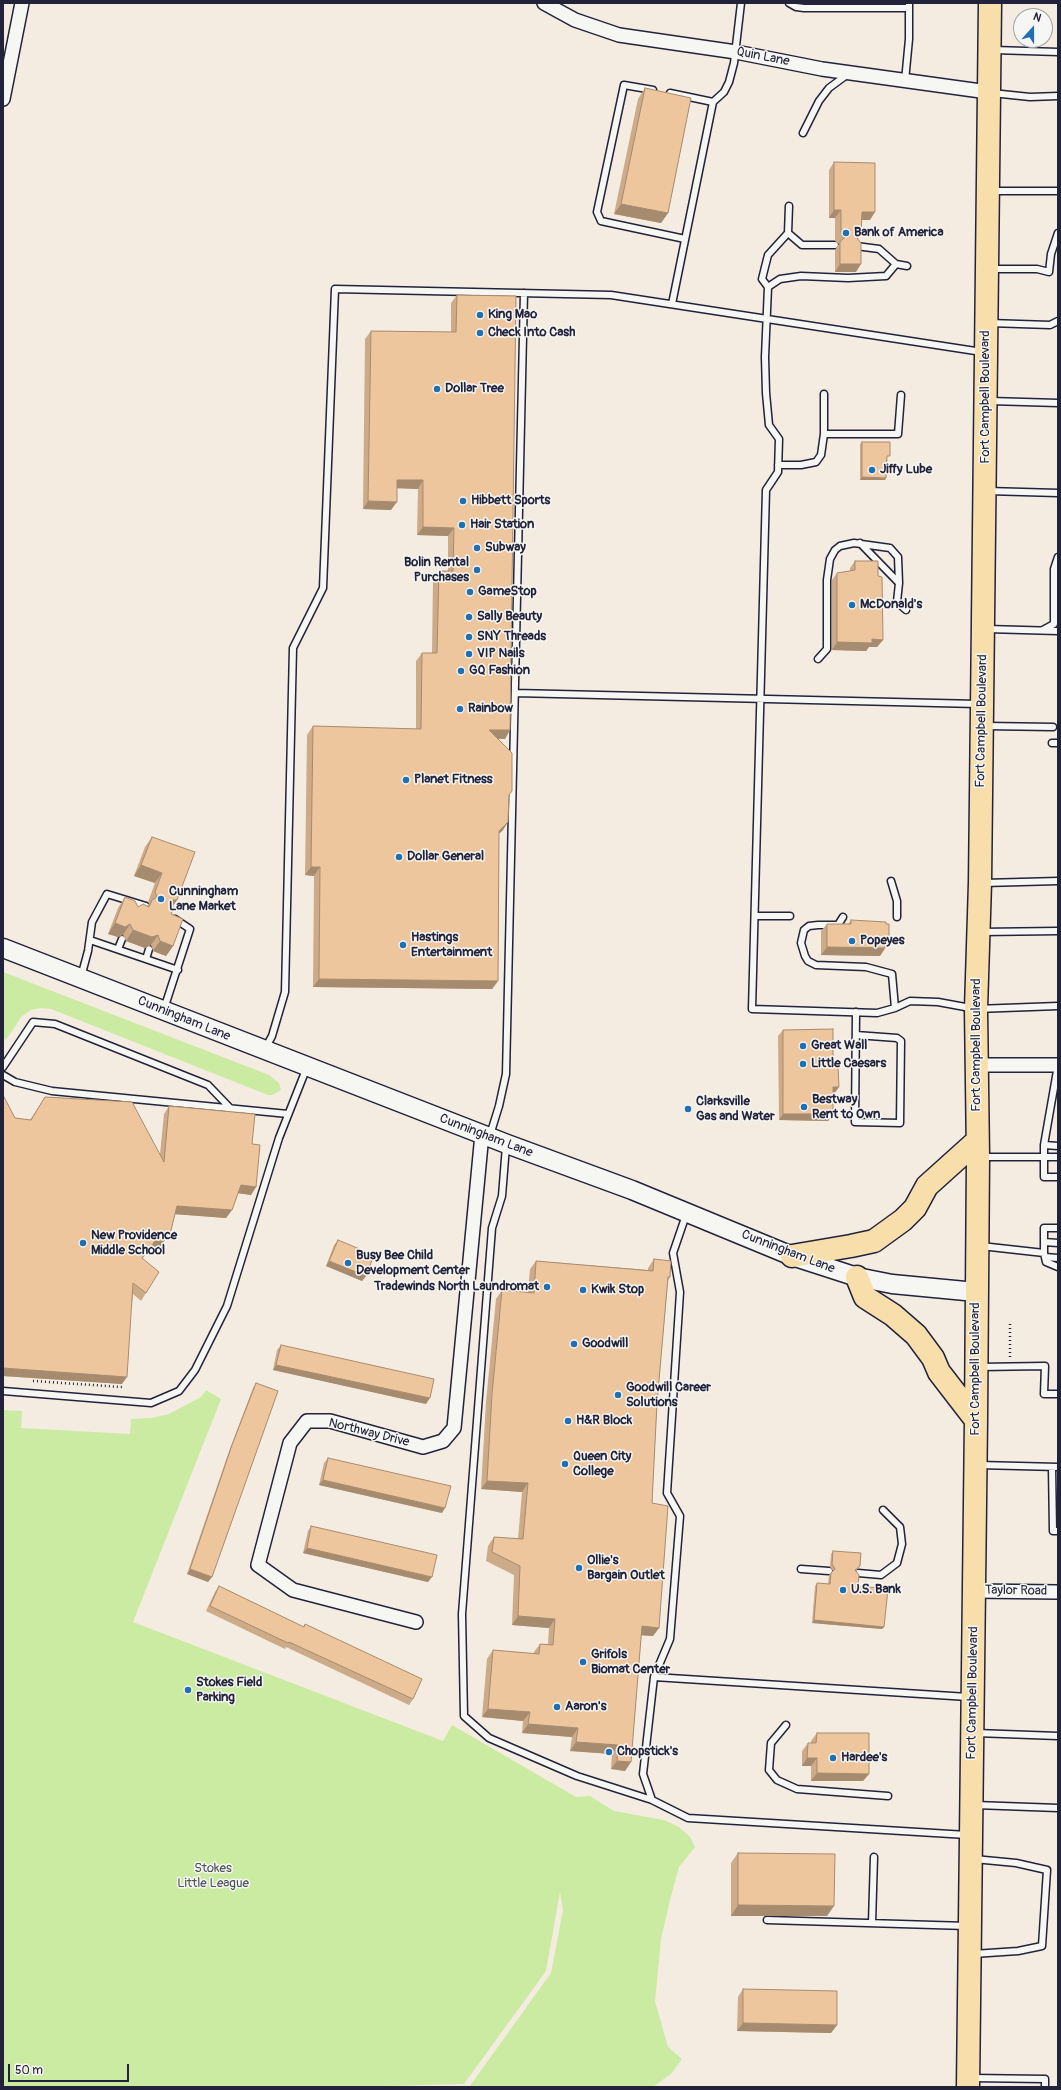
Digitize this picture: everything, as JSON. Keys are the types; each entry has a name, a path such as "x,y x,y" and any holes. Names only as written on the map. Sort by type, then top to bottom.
{"highway":[{"name":"Fort Campbell Boulevard","path":"968,2083 976,1465 976,1009 980,932 986,491 985,353 990,3"},
{"path":"792,1256 851,1246 874,1240 903,1220 915,1208 927,1186 977,1149"},
{"path":"857,1277 865,1297 893,1315 916,1334 933,1358 939,1372 976,1420"}],"street":[{"path":"3,99 22,3"},
{"name":"Quin Lane","path":"544,3 575,20 619,35 736,52 850,73 988,92"},
{"name":"Cunningham Lane","path":"3,948 264,1051 687,1212 792,1256 857,1277 919,1288 976,1292"},
{"path":"976,1065 1058,1065"},
{"name":"Northway Drive","path":"416,1622 294,1590 258,1565 290,1443 307,1421 330,1421 423,1447 443,1441 454,1428 485,1136"},
{"name":"Taylor Road","path":"974,1591 1058,1592"}],"lane":[{"path":"672,304 713,102 724,92 729,82 736,52 741,3"},
{"path":"789,3 796,7 804,8 909,5 909,39 906,81"},
{"path":"989,50 1058,52"},
{"path":"803,134 819,101 829,88 850,73"},
{"path":"685,239 601,221 598,212 601,191 624,85 713,102"},
{"path":"988,92 1030,97 1058,96"},
{"path":"988,191 1058,192"},
{"path":"789,206 788,233 768,255 762,279 768,287 766,319 766,394 770,425 779,439 778,472 766,490 752,1009 877,1013 895,1008 910,1001 938,1002 976,1009 1058,1006"},
{"path":"788,233 802,245 835,245"},
{"path":"986,269 1037,270 1049,272 1050,254 1058,233"},
{"path":"856,246 879,249 896,264 907,266"},
{"path":"768,287 780,279 801,276 848,278 886,276 896,264"},
{"path":"264,1051 272,1036 285,992 293,648 323,588 335,289 612,295 985,353"},
{"path":"485,1136 499,1106 506,1074 524,293"},
{"path":"986,323 1050,325 1058,321"},
{"path":"778,465 801,465 816,462 821,454 824,434 824,394"},
{"path":"824,434 898,434 901,395"},
{"path":"986,401 1058,403"},
{"path":"986,491 1058,493"},
{"path":"860,543 899,583"},
{"path":"818,659 827,649 827,580 830,559 835,550 840,546 860,543 887,546 893,549 898,557 899,583 897,602 906,610"},
{"path":"1043,630 1054,624 1054,569 1058,557"},
{"path":"983,628 1058,631"},
{"path":"515,693 761,699 982,715 1053,727"},
{"path":"891,881 897,901 897,917"},
{"path":"980,883 1058,881"},
{"path":"80,979 90,940 92,922 107,894 135,905 146,906"},
{"path":"164,1011 190,929 168,914"},
{"path":"755,916 790,916"},
{"path":"843,917 838,925 809,926 804,930 801,937 802,951 808,961 822,966 866,967 892,974 895,1008"},
{"path":"980,932 1058,931"},
{"path":"118,949 122,939"},
{"path":"90,940 178,970"},
{"path":"146,959 149,950"},
{"path":"856,1012 855,1122 900,1123 901,1041 897,1038 856,1034"},
{"path":"3,1067 33,1022 55,1024 208,1085 232,1110"},
{"path":"1058,1065 1044,1145 1044,1177 1058,1177"},
{"path":"3,1391 151,1403 179,1391 195,1370 227,1306 288,1114 307,1067"},
{"path":"3,1075 16,1082 52,1091 232,1110 288,1114"},
{"path":"507,1144 502,1196 492,1228 462,1614 464,1716 490,1738 577,1776 652,1800 688,1818 971,1835"},
{"path":"1044,1145 1058,1146"},
{"path":"977,1149 1058,1157"},
{"path":"652,1800 643,1774 654,1677 670,1639 680,1516 667,1494 680,1292 673,1253 687,1212"},
{"path":"1058,1228 1044,1228 1044,1255 1046,1262 1058,1267"},
{"path":"1044,1242 1058,1243"},
{"path":"977,1246 1058,1258"},
{"path":"976,1367 1045,1366 1044,1394 1058,1394"},
{"path":"976,1465 1055,1467 1053,1531 1058,1531"},
{"path":"858,1573 881,1575 897,1563 902,1544 900,1527 883,1510"},
{"path":"801,1569 829,1571"},
{"path":"654,1677 974,1698"},
{"path":"786,1725 771,1743 769,1770 777,1780 796,1789 888,1796"},
{"path":"973,1733 1058,1736"},
{"path":"972,1805 1058,1808"},
{"path":"872,1923 874,1857"},
{"path":"970,1954 1018,1952 1042,1946 1047,1870 1016,1863 971,1859"},
{"path":"767,1920 970,1926"},
{"path":"968,2083 1046,2080 1045,2087"}],"path":[{"path":"1010,1321 1010,1367"},
{"path":"27,1380 122,1387"}],"green space":[{"path":"3,972 269,1075 279,1083 281,1090 272,1095 268,1095 51,1009 41,1008 31,1010 22,1016 6,1040 3,1038"},
{"name":"Stokes Little League","path":"206,1390 221,1399 133,1622 443,1741 452,1725 576,1797 590,1796 614,1811 664,1820 679,1827 690,1837 695,1847 679,1867 671,1896 661,1939 655,2001 668,2047 682,2059 672,2073 653,2087 469,2087 551,1973 563,1910 560,1892 546,1971 464,2084 382,2086 385,2087 3,2087 3,1410 22,1411 21,1428 130,1434 131,1419 152,1418 169,1414 201,1397"}],"building":[{"path":"645,88 691,98 668,213 621,204"},
{"name":"Bank of America","path":"834,162 875,163 875,212 862,212 861,234 857,238 861,243 861,264 840,264 840,242 845,237 841,233 841,210 834,210"},
{"path":"457,295 516,296 510,730 489,730 512,753 512,791 509,795 508,822 499,831 498,981 319,979 320,867 311,867 313,726 421,729 422,653 437,653 439,571 453,571 454,528 423,527 423,480 397,480 397,502 368,501 371,331 456,332"},
{"name":"Jiffy Lube","path":"862,442 890,442 890,456 887,456 886,478 862,477"},
{"name":"McDonald's","path":"855,561 878,561 878,576 882,577 883,640 872,639 872,643 837,642 837,573 855,570"},
{"name":"Cunningham Lane Market","path":"152,837 195,852 177,900 173,900 171,903 174,908 171,914 183,919 173,946 160,941 158,935 152,937 133,930 130,924 125,927 115,923 125,897 135,901 138,907 143,904 149,907 152,900 157,897 155,892 162,873 141,865"},
{"name":"Popeyes","path":"851,920 886,922 886,924 889,924 889,942 885,942 885,948 827,947 827,924 851,924"},
{"path":"833,1029 833,1065 838,1066 839,1087 833,1087 833,1114 783,1114 783,1030"},
{"name":"New Providence Middle School","path":"3,1095 15,1118 31,1120 45,1097 132,1102 164,1162 169,1106 255,1114 252,1144 260,1145 256,1187 241,1185 232,1210 177,1206 171,1230 164,1241 155,1241 142,1258 159,1272 146,1293 133,1283 127,1377 3,1368"},
{"name":"Busy Bee Child Development Center","path":"338,1240 374,1255 366,1276 329,1261"},
{"path":"654,1259 671,1261 670,1277 668,1277 657,1403 652,1503 668,1506 659,1628 642,1626 631,1762 617,1761 618,1745 576,1742 578,1728 528,1724 530,1712 488,1709 493,1650 539,1654 540,1644 553,1645 555,1619 518,1616 520,1566 492,1552 494,1537 523,1539 528,1483 487,1481 492,1394 502,1290 534,1293 536,1261 653,1271"},
{"path":"281,1345 434,1379 430,1398 276,1365"},
{"path":"256,1383 278,1391 212,1577 190,1569 232,1445"},
{"path":"328,1458 451,1486 445,1508 323,1480"},
{"path":"311,1526 437,1555 432,1577 307,1548"},
{"name":"U.S. Bank","path":"833,1551 861,1553 860,1566 855,1570 859,1575 858,1586 888,1589 884,1627 814,1620 817,1583 830,1584 831,1573 835,1569 832,1564"},
{"path":"219,1586 304,1627 305,1624 422,1679 413,1699 210,1606"},
{"name":"Hardee's","path":"817,1733 869,1733 869,1774 817,1773 817,1758 807,1758 808,1743 816,1743"},
{"path":"738,1853 835,1854 834,1906 738,1905"},
{"path":"743,1989 837,1991 837,2025 743,2023"}],"place":[{"name":"Bank of America","path":"846,233"},
{"name":"King Mao","path":"480,315"},
{"name":"Check Into Cash","path":"480,333"},
{"name":"Dollar Tree","path":"437,389"},
{"name":"Jiffy Lube","path":"872,470"},
{"name":"Hibbett Sports","path":"463,501"},
{"name":"Hair Station","path":"462,525"},
{"name":"Subway","path":"477,548"},
{"name":"Bolin Rental Purchases","path":"477,570"},
{"name":"GameStop","path":"470,592"},
{"name":"McDonald's","path":"852,605"},
{"name":"Sally Beauty","path":"469,617"},
{"name":"SNY Threads","path":"469,637"},
{"name":"VIP Nails","path":"469,654"},
{"name":"GQ Fashion","path":"461,671"},
{"name":"Rainbow","path":"460,709"},
{"name":"Planet Fitness","path":"406,780"},
{"name":"Dollar General","path":"399,857"},
{"name":"Cunningham Lane Market","path":"161,899"},
{"name":"Popeyes","path":"852,941"},
{"name":"Hastings Entertainment","path":"403,945"},
{"name":"Great Wall","path":"803,1046"},
{"name":"Little Caesars","path":"803,1064"},
{"name":"Bestway Rent to Own","path":"804,1107"},
{"name":"Clarksville Gas and Water","path":"688,1109"},
{"name":"New Providence Middle School","path":"83,1243"},
{"name":"Busy Bee Child Development Center","path":"348,1263"},
{"name":"Tradewinds North Laundromat","path":"547,1287"},
{"name":"Kwik Stop","path":"583,1290"},
{"name":"Goodwill","path":"574,1344"},
{"name":"Goodwill Career Solutions","path":"618,1395"},
{"name":"H&R Block","path":"568,1421"},
{"name":"Queen City College","path":"565,1464"},
{"name":"Ollie's Bargain Outlet","path":"579,1568"},
{"name":"U.S. Bank","path":"843,1590"},
{"name":"Grifols Biomat Center","path":"583,1662"},
{"name":"Stokes Field Parking","path":"188,1690"},
{"name":"Aaron's","path":"557,1707"},
{"name":"Chopstick's","path":"609,1752"},
{"name":"Hardee's","path":"833,1758"}]}
